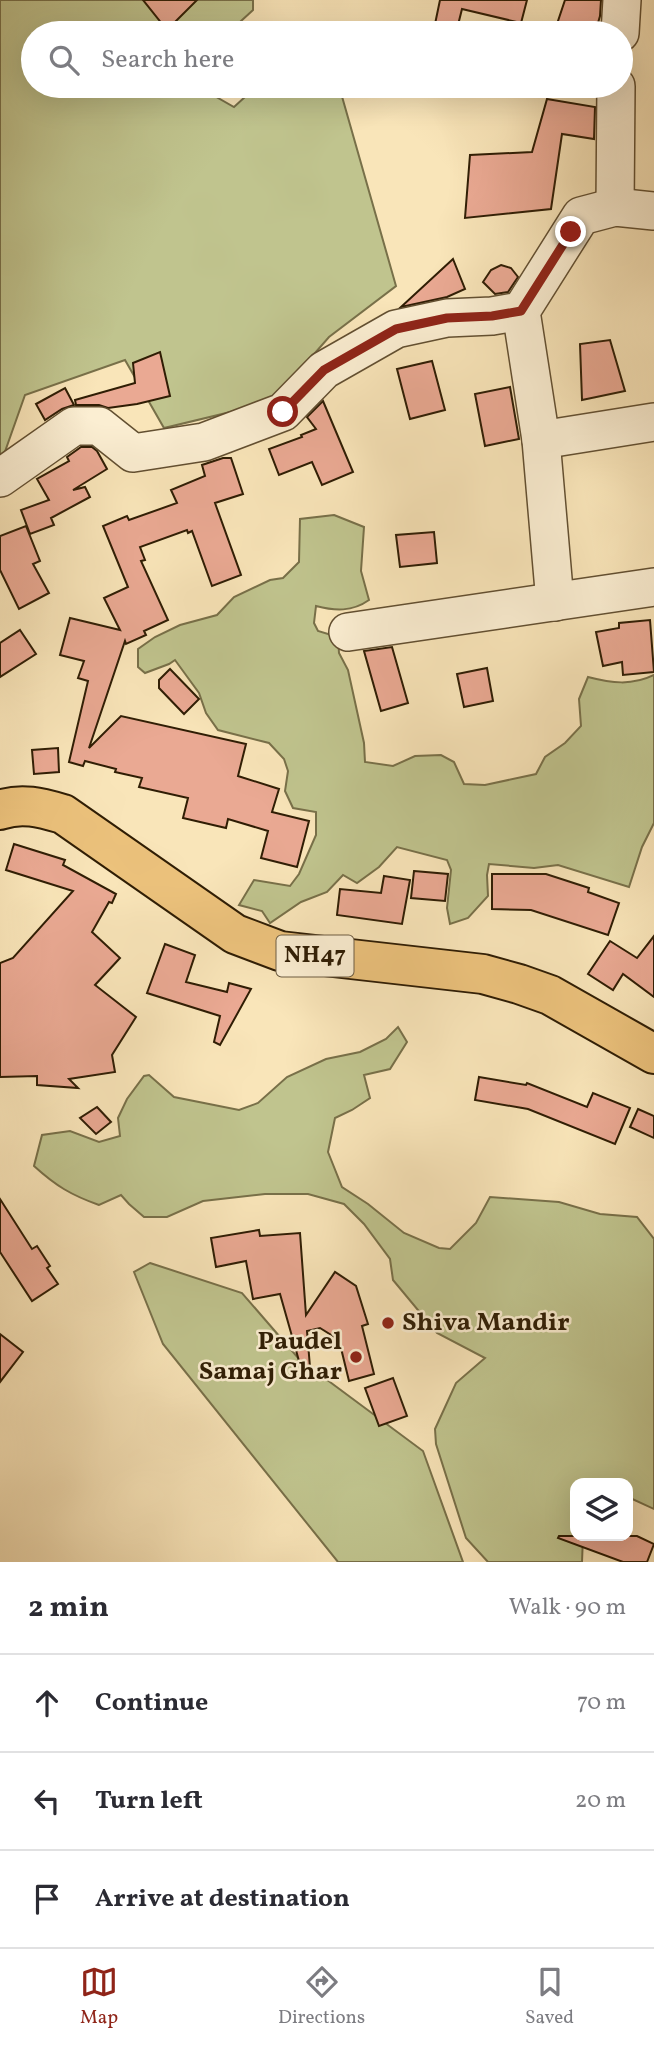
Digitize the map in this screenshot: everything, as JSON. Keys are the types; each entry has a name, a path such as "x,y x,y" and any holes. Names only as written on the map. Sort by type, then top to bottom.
{"highway":[{"name":"NH47","path":"0,810 35,806 63,814 235,934 280,951 483,974 550,995 654,1054"}],"street":[{"path":"621,21 622,0"},
{"path":"615,207 616,98"},
{"path":"555,601 541,440 521,311 581,216 615,207 654,211"},
{"path":"0,478 74,426 99,426 133,453 204,442 283,412 324,370 396,329 447,318 492,316 521,311"},
{"path":"541,440 654,422"},
{"path":"348,632 654,587"}],"green space":[{"path":"0,0 253,0 253,10 241,21 21,21 21,98 218,98 234,107 244,98 342,98 396,286 329,337 272,402 164,428 125,360 25,395 0,461"},
{"path":"334,515 364,527 361,571 369,600 356,607 343,609 316,606 314,623 318,631 338,637 339,653 348,670 364,743 365,762 393,766 415,756 441,755 454,762 464,784 485,785 536,774 545,757 565,743 581,726 579,699 588,677 621,682 638,681 654,675 654,823 642,847 629,887 558,865 534,868 489,864 488,896 468,918 450,924 447,908 451,870 447,860 397,847 379,867 357,883 343,875 327,892 301,902 270,923 262,911 239,905 254,880 290,886 299,874 316,835 316,812 293,808 285,791 288,771 284,759 269,743 218,730 206,713 199,693 175,660 145,673 138,667 138,649 180,625 217,615 234,597 270,580 283,578 299,562 300,519"},
{"path":"398,1027 407,1042 390,1069 364,1075 370,1098 335,1118 328,1152 342,1187 404,1233 439,1248 450,1249 476,1223 490,1197 559,1202 600,1214 637,1217 654,1239 654,1509 633,1499 633,1478 570,1478 570,1541 583,1541 582,1562 488,1562 466,1538 436,1444 435,1429 456,1383 485,1358 437,1333 393,1280 390,1259 364,1224 344,1204 308,1194 265,1194 203,1201 167,1217 144,1217 121,1195 99,1205 64,1189 34,1166 42,1135 70,1131 99,1142 120,1136 118,1118 127,1099 144,1076 149,1075 174,1097 239,1110 258,1103 287,1077 326,1059 360,1052 386,1039"},
{"path":"150,1263 242,1293 299,1359 423,1451 463,1562 338,1562 163,1344 134,1272"}],"building":[{"path":"143,0 197,0 176,21 160,21"},
{"path":"440,0 527,0 522,21 462,9 459,21 436,21"},
{"path":"565,0 601,0 599,21 558,21"},
{"path":"547,99 595,107 594,139 562,134 551,209 465,218 470,155 532,152"},
{"path":"453,259 465,289 447,297 401,307"},
{"path":"501,265 511,268 518,277 508,292 495,294 483,282 491,270"},
{"path":"610,340 625,391 582,400 580,344"},
{"path":"160,352 170,396 108,408 99,405 76,405 75,400 135,383 133,363"},
{"path":"432,361 445,410 410,419 397,369"},
{"path":"510,387 519,439 485,446 475,394"},
{"path":"65,388 74,405 45,420 36,404"},
{"path":"323,401 353,472 322,485 312,462 279,475 269,449 316,429 307,417"},
{"path":"81,447 92,447 97,451 107,469 73,490 85,487 90,497 51,518 54,525 30,534 21,510 49,500 37,479 69,461 67,457"},
{"path":"231,458 243,494 215,503 241,575 212,586 192,531 188,533 187,530 140,547 145,560 141,561 168,620 144,631 146,635 126,644 125,641 89,748 121,716 246,744 238,776 279,789 272,812 309,821 297,867 261,858 268,831 228,819 226,828 183,818 188,798 139,787 142,778 115,772 116,769 85,761 83,766 69,762 88,681 78,678 84,661 60,655 70,618 120,630 104,598 128,587 103,526 127,516 129,520 177,503 171,490 205,476 202,465"},
{"path":"26,526 40,561 33,564 49,593 19,609 0,570 0,536"},
{"path":"434,532 437,563 400,567 396,535"},
{"path":"650,620 654,672 623,675 622,662 603,666 596,632 619,628 619,623"},
{"path":"20,630 36,654 0,677 0,643"},
{"path":"392,647 408,703 381,711 364,651"},
{"path":"487,668 493,701 464,707 457,674"},
{"path":"170,669 199,699 184,714 159,688 159,680"},
{"path":"58,748 59,772 34,774 32,750"},
{"path":"14,844 65,860 63,865 116,894 92,932 120,958 95,985 136,1017 112,1055 115,1072 69,1079 78,1088 37,1085 37,1076 0,1077 0,963 13,958 73,891 6,870"},
{"path":"414,871 448,874 445,901 411,898"},
{"path":"492,874 546,874 589,888 588,892 619,903 608,935 531,910 492,909"},
{"path":"384,876 410,880 402,924 337,915 340,889 381,893"},
{"path":"654,936 654,997 623,974 613,990 588,974 610,941 637,958"},
{"path":"165,944 195,955 186,982 227,992 229,983 251,989 220,1045 214,1042 220,1016 147,993"},
{"path":"479,1077 526,1085 527,1083 587,1107 593,1093 630,1108 615,1144 528,1109 475,1100"},
{"path":"97,1107 111,1122 96,1134 80,1118"},
{"path":"638,1109 654,1116 654,1138 630,1127"},
{"path":"0,1199 32,1249 37,1246 58,1284 32,1301 0,1252"},
{"path":"259,1230 260,1236 300,1233 306,1315 335,1272 356,1286 368,1324 362,1326 374,1374 349,1381 339,1340 320,1328 307,1331 310,1367 301,1368 280,1294 253,1299 246,1261 216,1267 211,1238"},
{"path":"0,1334 23,1352 0,1382"},
{"path":"393,1378 407,1416 379,1426 365,1388"},
{"path":"570,1536 570,1541 633,1541 633,1536 637,1536 654,1544 647,1562 623,1562 558,1538"}],"place":[{"name":"Shiva Mandir","path":"388,1323"},
{"name":"Paudel Samaj Ghar","path":"356,1357"}],"route":[{"path":"283,412 324,370 396,329 447,318 492,316 521,311 571,232"}]}
